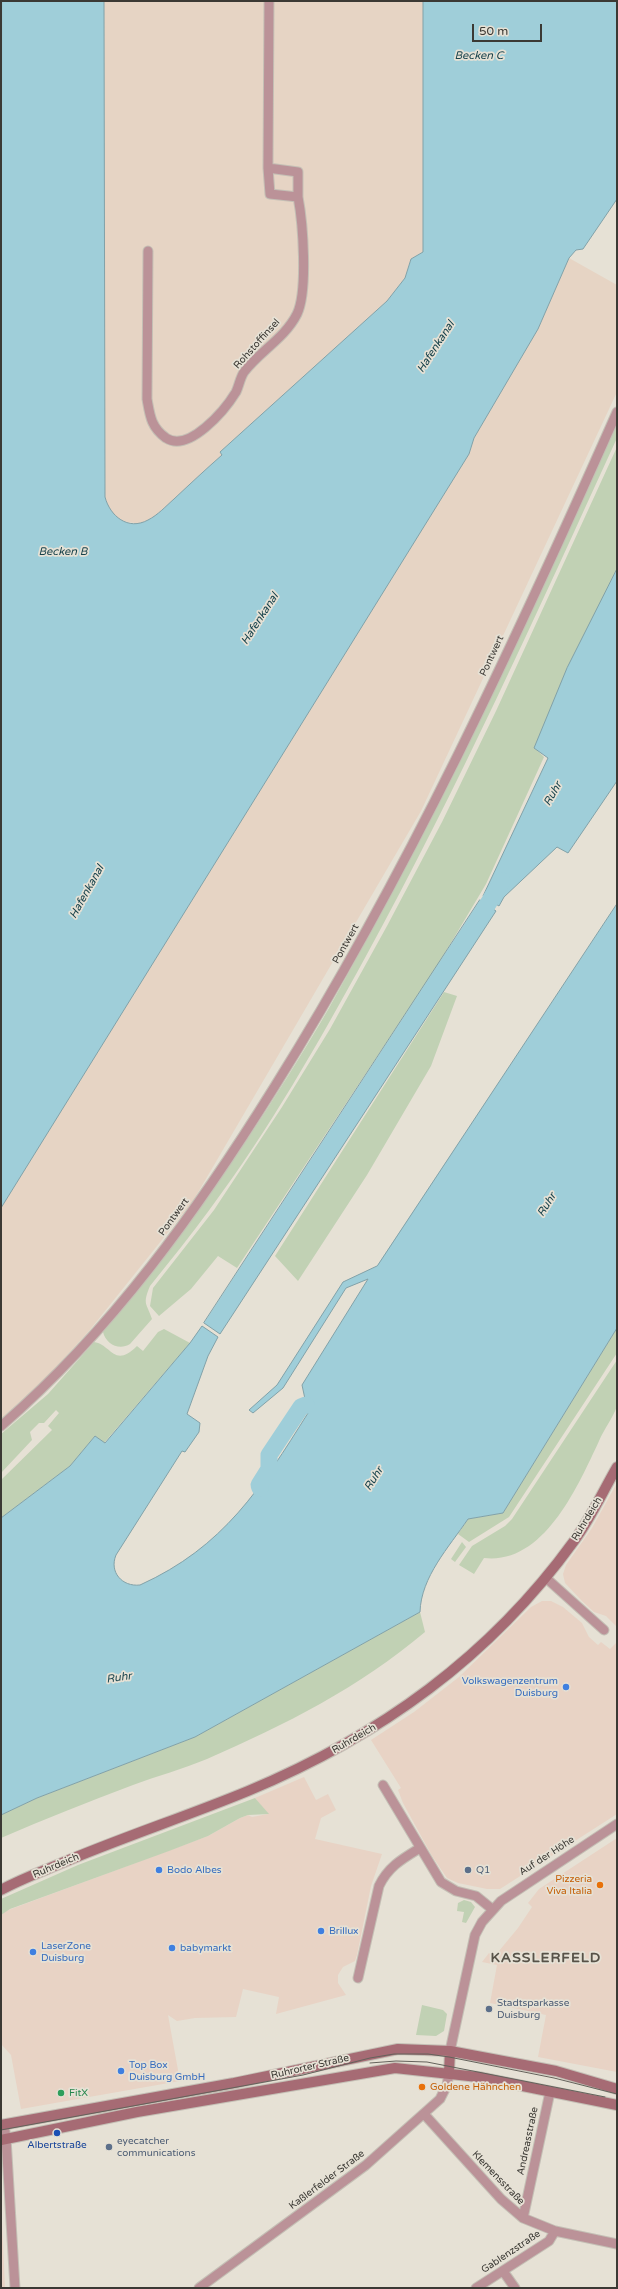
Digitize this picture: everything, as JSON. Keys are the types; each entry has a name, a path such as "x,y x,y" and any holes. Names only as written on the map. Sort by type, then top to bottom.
{"main road":[{"name":"Ruhrdeich","path":"1,1890 75,1857 248,1791 305,1766 363,1735 416,1701 455,1670 518,1609 546,1578 576,1539 617,1467"},
{"name":"Ruhrorter Straße","path":"2,2125 234,2083 398,2048 450,2051 556,2071 617,2089"},
{"path":"449,2073 450,2051"},
{"name":"Ruhrorter Straße","path":"4,2139 137,2112 380,2070 407,2069 449,2073 617,2104"}],"street":[{"path":"269,1 268,168 270,194 298,197"},
{"name":"Rohstoffinsel","path":"148,251 147,399 150,421 158,432 172,441 183,441 199,433 224,408 236,392 244,373 284,333 297,313 302,291 302,218 298,197 298,172 268,168"},
{"name":"Pontwert","path":"1,1426 44,1389 118,1306 170,1242 218,1175 323,1009 428,813 473,722 617,412"},
{"path":"546,1578 604,1630"},
{"path":"384,1785 431,1868 447,1888 476,1896 492,1909"},
{"name":"Auf der Höhe","path":"450,2051 475,1935 492,1909 530,1880 617,1824"},
{"path":"358,1978 379,1886 385,1873 399,1860 420,1848"},
{"name":"Kaßlerfelder Straße","path":"199,2288 366,2165 440,2099 447,2085 449,2073"},
{"name":"Andreasstraße","path":"523,2218 550,2092"},
{"name":"Klemensstraße","path":"424,2114 501,2199 523,2218 555,2231 617,2244"},
{"path":"2,2125 15,2288"},
{"name":"Gablenzstraße","path":"476,2288 549,2241 555,2231"},
{"path":"503,2271 515,2288"}],"shaded area":[{"path":"2,1 2,95 1,95"},
{"path":"104,1 424,1 423,252 411,259 405,278 387,301 220,452 222,455 156,516 141,524 122,521 113,515 107,506 105,497"},
{"path":"569,258 617,285 617,392 421,811 193,1201 89,1331 40,1385 1,1419 1,1208 469,454 474,438 538,328"},
{"path":"617,1483 617,1627 606,1616 594,1612 582,1601 565,1583 563,1574 566,1565 592,1528"},
{"path":"542,1601 551,1601 563,1607 582,1623 589,1637 598,1645 601,1642 610,1649 617,1642 617,1814 500,1889 487,1889 458,1883 447,1878 432,1856 403,1803 398,1790 401,1788 371,1740 414,1712 459,1677 531,1607"},
{"path":"304,1777 316,1800 328,1794 336,1810 321,1818 315,1839 382,1854 371,1886 355,1961 343,1967 338,1975 338,1983 346,1995 276,2014 279,1997 243,1989 236,2017 195,2018 177,2021 168,2015 180,2081 21,2109 11,2055 1,2044 1,1915 3,1912 208,1836 248,1815 252,1817 268,1814 255,1798"},
{"path":"617,1838 617,2072 538,2057 546,2015 490,2003 497,1965 482,1962 489,1953 494,1957 518,1928 532,1907 528,1903 539,1889"},
{"path":"1,2203 2,2221 5,2288 1,2288"}],"green space":[{"path":"617,422 617,438 527,635 433,829 366,956 312,1053 253,1148 203,1219 150,1286 146,1297 146,1304 152,1319 130,1344 122,1347 110,1343 103,1332 177,1239 223,1175 267,1110 329,1008 443,791"},
{"path":"617,447 617,569 535,748 544,757 486,884 439,963 237,1268 218,1256 191,1289 159,1316 150,1306 153,1288 214,1210 282,1107 330,1029 442,822 496,711"},
{"path":"444,992 457,996 431,1066 367,1175 298,1281 275,1256"},
{"path":"617,1328 617,1353 509,1517 469,1542 458,1534 468,1519 503,1513"},
{"path":"164,1329 190,1343 104,1443 95,1436 70,1466 1,1518 1,1480 52,1430 48,1426 59,1413 56,1410 44,1423 39,1423 30,1432 32,1440 1,1473 1,1434 48,1394 94,1342 100,1344 113,1353 123,1355 129,1353 137,1346 143,1351 158,1332"},
{"path":"617,1360 617,1406 581,1479 556,1519 541,1536 524,1549 505,1557 484,1558 474,1574 459,1565 472,1546 505,1526 512,1519"},
{"path":"462,1542 466,1547 455,1562 451,1559"},
{"path":"420,1612 425,1632 374,1670 321,1703 265,1733 207,1759 116,1791 1,1838 1,1815 37,1798 195,1737"},
{"path":"255,1798 269,1814 248,1815 240,1818 208,1836 10,1909 1,1915 1,1899 78,1865"},
{"path":"464,1900 471,1902 475,1907 466,1923 462,1922 464,1912 457,1911 458,1903"},
{"path":"422,2005 443,2010 447,2014 444,2031 436,2036 416,2035"}],"water":[{"path":"2,1 104,1 105,497 107,504 116,516 127,523 141,523 159,513 222,455 220,452 387,301 405,278 411,259 423,252 423,1 617,1 617,199 583,249 576,250 569,258 538,329 474,438 469,454 1,1208"},
{"path":"617,569 617,781 568,853 557,847 504,897 499,906 483,896 548,758 534,748 567,668"},
{"path":"480,900 496,911 220,1334 204,1323"},
{"path":"617,904 617,1328 503,1513 468,1519 437,1563 425,1587 420,1612 195,1737 37,1798 1,1815 1,1518 70,1466 95,1436 105,1443 190,1343 202,1326 218,1337 208,1356 187,1414 200,1423 199,1432 185,1452 182,1451 116,1555 114,1567 119,1577 123,1581 128,1584 140,1585 169,1570 195,1553 218,1534 238,1513 274,1466 308,1413 302,1385 368,1279 346,1288 283,1388 253,1413 249,1410 277,1385 343,1282 377,1266"}],"waterway":[{"name":"Ruhr","path":"475,925 502,881"},
{"path":"260,1488 259,1485 269,1469 269,1455 301,1407 306,1405"}],"tram line":[{"path":"1,2130 303,2075 370,2058 394,2054 428,2054 449,2057 554,2078 617,2094"},
{"path":"370,2063 396,2061 427,2062 605,2097"}],"place":[{"name":"Volkswagenzentrum Duisburg","path":"566,1687"},
{"name":"Bodo Albes","path":"159,1870"},
{"name":"Q1","path":"468,1870"},
{"name":"Pizzeria Viva Italia","path":"600,1885"},
{"name":"Brillux","path":"321,1931"},
{"name":"babymarkt","path":"172,1948"},
{"name":"LaserZone Duisburg","path":"33,1952"},
{"name":"Stadtsparkasse Duisburg","path":"489,2009"},
{"name":"Top Box Duisburg GmbH","path":"121,2071"},
{"name":"Goldene Hähnchen","path":"422,2087"},
{"name":"FitX","path":"61,2093"},
{"name":"Albertstraße","path":"57,2133"},
{"name":"eyecatcher communications","path":"109,2147"}],"district":[{"name":"KASSLERFELD","path":"546,1958"}],"water label":[{"name":"Becken C","path":"479,56"},
{"name":"Hafenkanal","path":"436,347"},
{"name":"Becken B","path":"63,552"},
{"name":"Hafenkanal","path":"260,619"},
{"name":"Hafenkanal","path":"87,892"}]}
